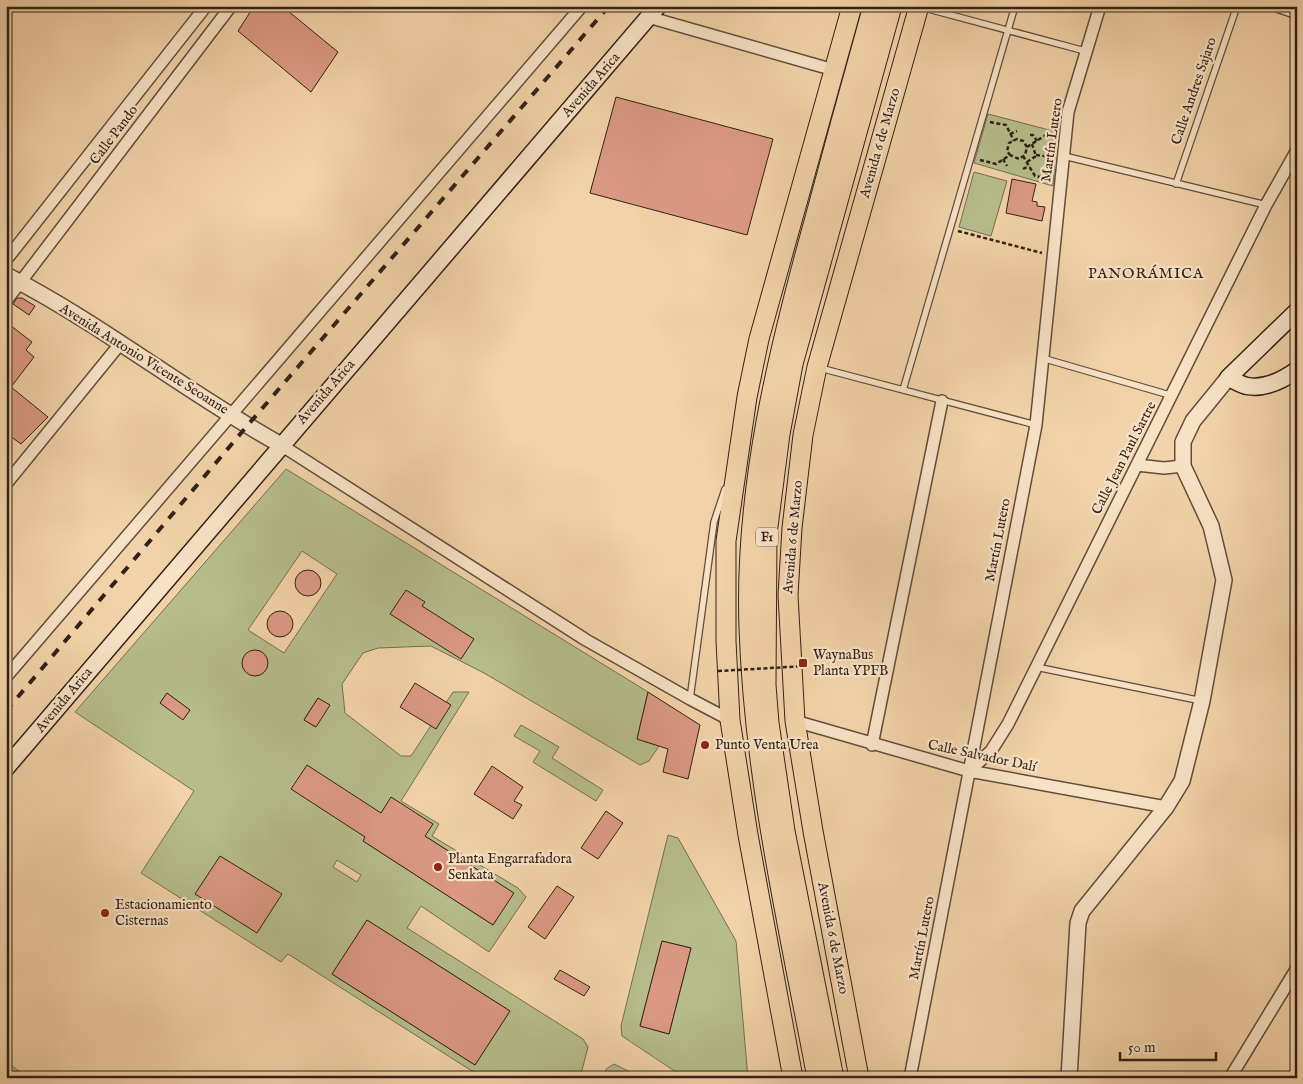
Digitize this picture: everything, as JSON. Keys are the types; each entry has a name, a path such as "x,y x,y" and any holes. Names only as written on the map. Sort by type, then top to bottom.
{"main road":[{"path":"793,1078 748,836 730,720 726,641 726,541 737,454 759,339 852,6"},
{"name":"F1","path":"818,1078 771,834 758,741 749,626 752,528 764,427 783,342 872,6"},
{"name":"Avenida 6 de Marzo","path":"834,1078 785,831 769,723 765,666 767,534 780,434 794,364 892,6"},
{"name":"Avenida 6 de Marzo","path":"859,1078 813,831 795,721 788,595 803,435 817,367 919,6"},
{"name":"Avenida Arica","path":"6,768 653,12"},
{"path":"1297,311 1228,378 1246,386 1264,386 1287,377 1297,370"}],"street":[{"name":"Calle Pando","path":"6,260 206,6"},
{"name":"Calle Pando","path":"6,301 231,6"},
{"path":"6,677 582,6"},
{"name":"Martín Lutero","path":"910,1078 1036,425 1068,112 1100,6"},
{"path":"653,12 834,70"},
{"name":"Calle Jean Paul Sartre","path":"969,771 991,751 1008,724 1266,205 1297,150"},
{"name":"Avenida Antonio Vicente Seoanne","path":"6,274 120,344 247,426 281,445"},
{"path":"6,484 120,344"},
{"path":"1069,1078 1078,923 1082,911 1166,807 1182,781 1202,701 1224,580 1211,526 1183,466 1183,442 1192,421 1228,378"},
{"path":"872,744 942,401"},
{"path":"281,445 586,640 690,700 730,720"},
{"path":"1137,465 1164,468 1183,466"},
{"name":"Calle Salvador Dalí","path":"795,721 969,771 1166,807"},
{"path":"1230,1078 1297,968"}],"lane":[{"path":"919,6 1085,51"},
{"path":"903,390 1015,6"},
{"name":"Calle Andres Sajaro","path":"1176,184 1237,6"},
{"path":"1268,6 1297,16"},
{"path":"1064,156 1266,205"},
{"path":"1042,358 1172,396"},
{"path":"817,367 1036,425"},
{"path":"690,700 714,522 737,454"},
{"path":"1036,667 1202,701"}],"path":[{"path":"986,121 1006,126 1014,141"},
{"path":"1010,134 1017,131"},
{"path":"1030,135 1033,135 1037,141"},
{"path":"1023,156 1027,147 1046,135 1057,136"},
{"path":"1023,156 1019,158 1010,155 1007,151 1009,143 1017,139 1023,141 1027,147"},
{"path":"1032,144 1036,154"},
{"path":"1036,154 1044,156"},
{"path":"1023,169 1036,154"},
{"path":"974,164 980,160 996,164 1010,155"},
{"path":"1023,156 1035,176 1054,180"},
{"path":"1003,160 1007,166"},
{"path":"951,230 1052,256"},
{"path":"718,671 806,666"}],"green space":[{"path":"988,114 1057,132 1053,186 974,163"},
{"path":"974,172 1007,181 991,236 959,227"},
{"path":"286,469 648,692 637,739 659,746 649,761 640,765 484,673 431,646 378,648 363,653 342,684 345,713 401,756 411,756 453,692 469,692 401,801 439,824 432,836 518,888 526,897 489,952 421,906 407,928 583,1039 588,1047 580,1078 483,1078 288,954 281,962 141,873 194,791 75,712","holes":["302,551 337,574 284,653 248,630","167,693 190,710 183,719 160,703","318,698 329,705 315,727 304,719","391,798 425,836 513,893 493,925 363,841","337,860 361,875 357,882 333,867","367,920 510,1011 475,1065 332,974"]},
{"path":"521,725 559,747 552,758 603,790 596,801 533,762 540,751 514,736"},
{"path":"668,835 678,838 736,941 748,1078 685,1078 622,1036 621,1026","holes":["662,941 691,948 669,1034 640,1026"]},
{"path":"6,1062 29,1078 11,1078 6,1075"},
{"path":"614,1064 630,1072 629,1078 604,1078 606,1069"}],"building":[{"path":"254,6 282,6 338,52 311,92 238,31"},
{"path":"616,97 773,139 747,235 590,193"},
{"path":"1012,179 1036,184 1032,201 1037,202 1037,206 1045,207 1042,221 1006,213"},
{"path":"17,298 22,298 35,306 29,315 13,304"},
{"path":"6,322 32,342 26,350 34,357 11,387 48,417 21,444 6,433"},
{"path":"308,570 317,574 321,583 317,592 308,596 299,592 295,583 299,574"},
{"path":"406,590 425,602 422,606 474,639 461,659 390,614"},
{"path":"280,611 289,615 293,624 289,633 280,637 271,633 267,624 271,615"},
{"path":"255,650 264,654 268,663 264,672 255,676 246,672 242,663 246,654"},
{"path":"415,683 451,705 436,729 400,707"},
{"path":"648,692 700,725 688,779 663,772 668,749 637,739"},
{"path":"167,693 190,710 183,720 160,703"},
{"path":"318,698 330,705 316,727 304,720"},
{"name":"Planta Engarrafadora Senkata","path":"307,765 381,813 391,797 433,824 425,836 514,893 493,925 363,841 365,837 291,789"},
{"path":"492,766 523,787 514,801 522,805 513,819 474,794"},
{"path":"606,811 623,823 598,859 581,848"},
{"path":"220,856 282,894 257,933 195,894"},
{"path":"557,886 574,897 545,939 528,927"},
{"path":"367,920 510,1011 475,1065 332,974"},
{"path":"662,941 691,948 669,1034 640,1026"},
{"path":"560,970 590,987 584,996 554,979"}],"railway":[{"path":"6,711 247,426 609,6"}],"place":[{"name":"WaynaBus Planta YPFB","path":"803,663"},
{"name":"Punto Venta Urea","path":"705,745"},
{"name":"Planta Engarrafadora Senkata","path":"438,867"},
{"name":"Estacionamiento Cisternas","path":"105,913"}],"district":[{"name":"PANORÁMICA","path":"1146,273"}]}
